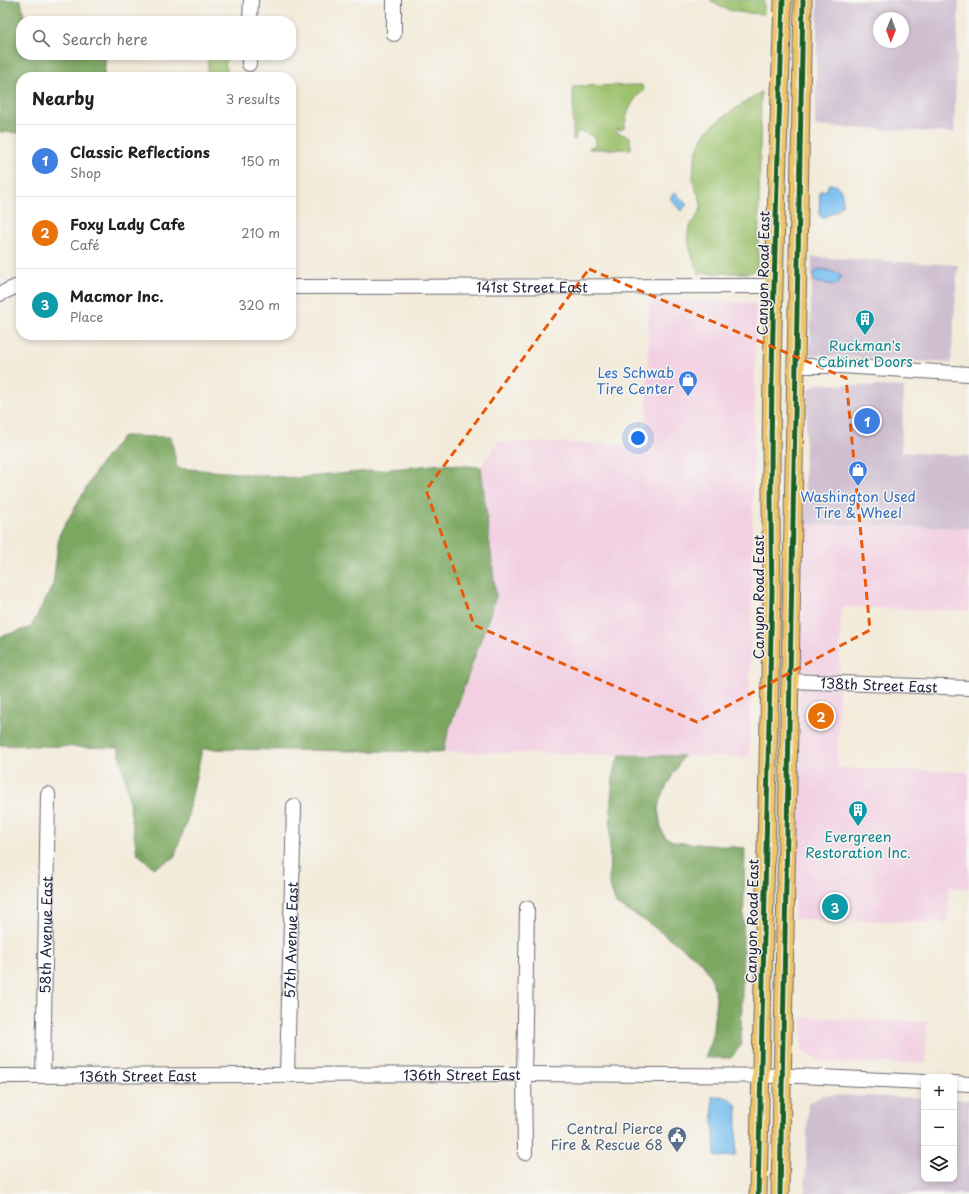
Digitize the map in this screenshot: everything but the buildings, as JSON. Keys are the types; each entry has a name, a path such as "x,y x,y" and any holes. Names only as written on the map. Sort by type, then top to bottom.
{"main road":[{"name":"Canyon Road East","path":"758,1194 772,591 771,533 774,286 783,0"},
{"path":"780,1194 803,0"},
{"path":"774,286 783,290 785,296 796,366"},
{"path":"772,591 779,672 783,678 790,681"}],"street":[{"path":"250,16 251,0"},
{"path":"394,0 394,34"},
{"name":"141st Street East","path":"296,287 774,286"},
{"path":"0,294 16,287"},
{"path":"796,366 841,366 969,374"},
{"name":"138th Street East","path":"790,681 969,688"},
{"name":"58th Avenue East","path":"43,1076 48,794"},
{"name":"57th Avenue East","path":"287,1074 294,806"},
{"path":"525,1154 524,1074 527,908"},
{"name":"136th Street East","path":"0,1076 524,1074 782,1076 921,1082"},
{"path":"957,1083 969,1084"}],"highlighted area":[{"path":"589,269 846,378 870,630 697,722 474,625 426,490"}],"shaded area":[{"path":"818,0 959,0 954,133 815,126"},
{"path":"812,257 958,265 951,363 810,355"},
{"path":"649,301 756,303 749,757 443,752 496,597 481,467 498,442 646,444"},
{"path":"818,384 904,387 901,452 969,456 969,528 804,524 805,447 808,390"},
{"path":"804,524 969,528 969,611 841,607 837,768 969,772 969,888 949,887 948,923 794,919"},
{"path":"801,1017 927,1022 926,1063 823,1063 802,1050"},
{"path":"823,1095 921,1098 921,1182 957,1182 957,1099 969,1100 969,1194 805,1194 808,1104"}],"green space":[{"path":"0,0 21,0 24,16 16,16 16,60 106,60 104,72 16,72 16,133 0,132"},
{"path":"710,0 764,0 764,14 743,13 729,10 722,8"},
{"path":"208,60 226,60 225,63 228,72 208,72"},
{"path":"642,85 644,90 630,107 624,128 621,130 617,129 616,132 630,137 631,149 589,149 596,145 592,136 584,133 577,132 575,140 573,140 573,86"},
{"path":"761,92 758,263 756,269 748,273 698,273 689,246 688,236 689,229 701,207 693,182 694,164 697,150 706,132 713,125"},
{"path":"123,436 171,437 177,468 296,478 443,464 481,467 496,597 449,730 443,752 202,749 186,824 174,858 154,868 137,853 126,783 118,748 0,745 0,637 31,627 53,585 59,535 99,466"},
{"path":"620,755 683,756 664,791 658,808 661,828 665,837 675,842 745,848 741,1045 731,1058 705,1058 712,1040 716,997 712,980 702,962 647,922 616,904 609,884 611,798 614,769"}],"water":[{"path":"830,184 837,186 841,191 842,206 836,211 822,218 819,214 820,191 827,190 828,185"},
{"path":"675,192 687,205 681,211 670,198"},
{"path":"819,269 840,274 841,277 838,284 833,285 815,282 814,274"},
{"path":"713,1096 720,1096 730,1099 737,1107 735,1155 715,1156"}],"cycle path":[{"path":"758,1194 772,591 772,369 783,0"},
{"path":"780,1194 803,0"}],"place":[{"name":"Ruckman's Cabinet Doors","path":"865,336"},
{"name":"Les Schwab Tire Center","path":"688,397"},
{"name":"Classic Reflections","path":"867,421"},
{"name":"Washington Used Tire & Wheel","path":"858,487"},
{"name":"Foxy Lady Cafe","path":"821,716"},
{"name":"Evergreen Restoration Inc.","path":"858,827"},
{"name":"Macmor Inc.","path":"835,907"},
{"name":"Central Pierce Fire & Rescue 68","path":"677,1153"}]}
